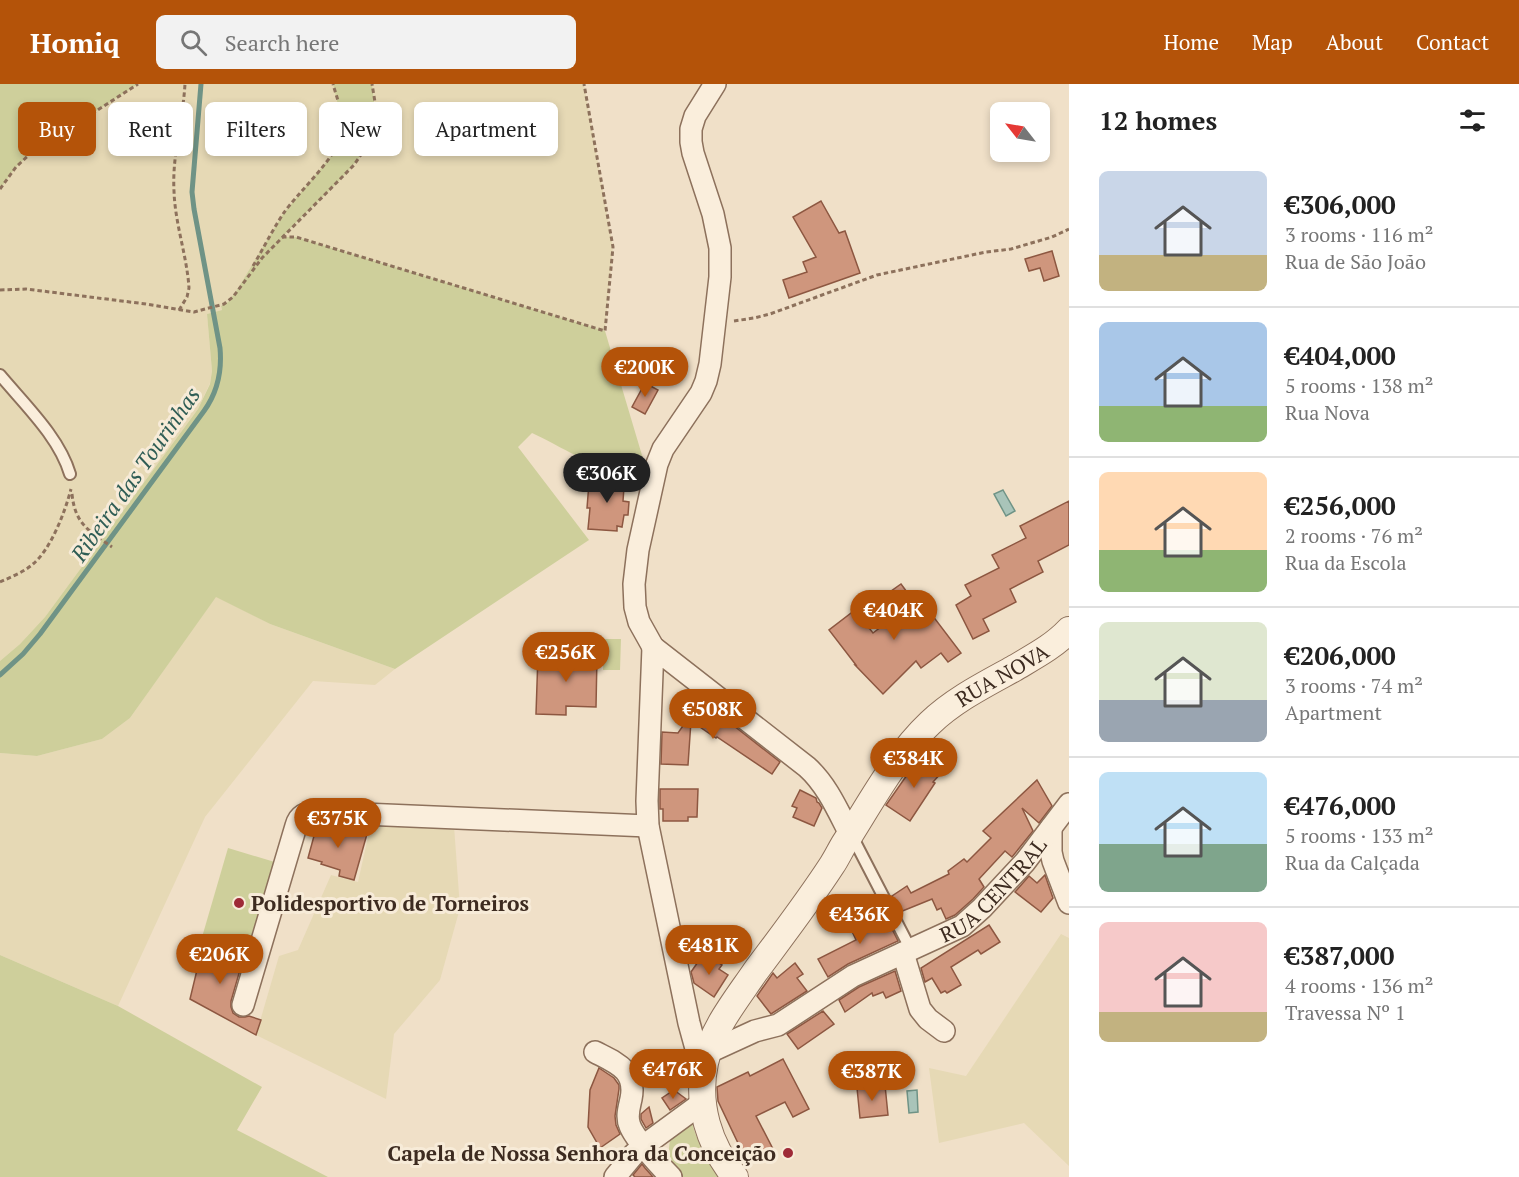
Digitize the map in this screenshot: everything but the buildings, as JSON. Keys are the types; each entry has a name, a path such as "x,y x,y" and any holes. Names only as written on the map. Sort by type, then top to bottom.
{"street":[{"path":"715,84 695,116 690,142 718,232 721,262 710,364 706,381 694,404 668,441 655,471 634,576 635,607 639,622 653,647 818,777 850,834"},
{"name":"RUA NOVA","path":"705,1063 721,1024 833,864 904,752 930,723 964,697 1046,650 1069,630"},
{"path":"653,647 648,826 689,1023 705,1063 702,1103 710,1134 735,1177"},
{"name":"RUA CENTRAL","path":"705,1063 755,1031 778,1025 842,982 877,964 947,934 969,920 1025,862 1069,804"},
{"path":"243,1005 298,819 304,814 321,812 648,826"},
{"path":"1051,828 1053,861 1069,903"},
{"path":"907,952 920,1009 928,1019 944,1031"},
{"path":"595,1052 627,1071 632,1088 628,1119 632,1131 660,1157"},
{"path":"660,1157 671,1126 702,1103"},
{"path":"615,1177 634,1154 660,1157"}],"lane":[{"path":"0,375 57,445 69,474"},
{"path":"850,834 907,952"}],"path":[{"path":"0,189 16,167 32,153 138,84"},
{"path":"179,310 187,297 189,288 174,192 174,173 185,84"},
{"path":"246,278 283,214 333,154 340,142 343,129 333,84"},
{"path":"0,290 26,289 137,302 194,312 217,308 228,302 262,258 354,165 369,143 375,118 372,84"},
{"path":"282,237 296,237 605,331 613,247 584,84"},
{"path":"714,324 770,314 877,274 1011,249 1052,237 1069,229"},
{"path":"69,474 74,509 78,519 112,548"},
{"path":"0,582 34,564 59,524 71,489"}],"shaded area":[{"path":"138,84 333,84 338,102 319,102 319,156 331,156 283,214 235,293 228,302 221,306 222,310 207,314 212,371 210,383 198,409 45,617 20,644 0,661 0,189 16,167 28,156 96,156 96,111 108,103 108,156 193,156 193,102 110,102"},
{"path":"372,84 584,84 613,247 605,331 296,237 282,237 354,165 357,156 402,156 402,102 375,102"},
{"path":"1003,490 1015,511 1006,516 994,494"},
{"path":"216,596 270,624 395,669 375,685 313,681 205,817 118,1006 0,955 0,753 37,756 102,739 130,718"},
{"path":"372,819 454,826 460,908 440,980 394,1034 386,1099 256,1035 279,956 298,950 331,875 358,882"},
{"path":"1061,934 1069,938 1069,1166 1024,1123 939,1143 929,1068 966,1076"},
{"path":"917,1090 918,1112 909,1113 907,1091"}],"green space":[{"path":"0,84 138,84 96,111 96,102 18,102 18,156 28,156 16,167 0,189"},
{"path":"333,84 372,84 374,102 337,102"},
{"path":"331,156 360,156 348,172 283,237 296,237 605,331 644,462 634,457 614,467 595,464 532,433 518,447 589,540 395,669 270,624 216,597 130,718 102,739 37,756 0,753 0,661 20,644 45,617 198,409 210,384 212,371 207,314 222,310 221,306 228,302 235,293 283,214"},
{"path":"604,639 621,639 620,670 603,670"},
{"name":"Polidesportivo de Torneiros","path":"228,848 278,863 250,958 200,944"},
{"path":"0,955 118,1006 262,1087 237,1130 328,1177 0,1177"},
{"path":"692,1121 703,1150 720,1177 678,1177 675,1172 669,1153 671,1137"}],"waterway":[{"name":"Ribeira das Tourinhas","path":"0,675 40,634 204,411 215,389 220,365 220,348 192,192 201,84"}],"place":[{"name":"Polidesportivo de Torneiros","path":"239,903"},
{"name":"Capela de Nossa Senhora da Conceição","path":"788,1153"}]}
